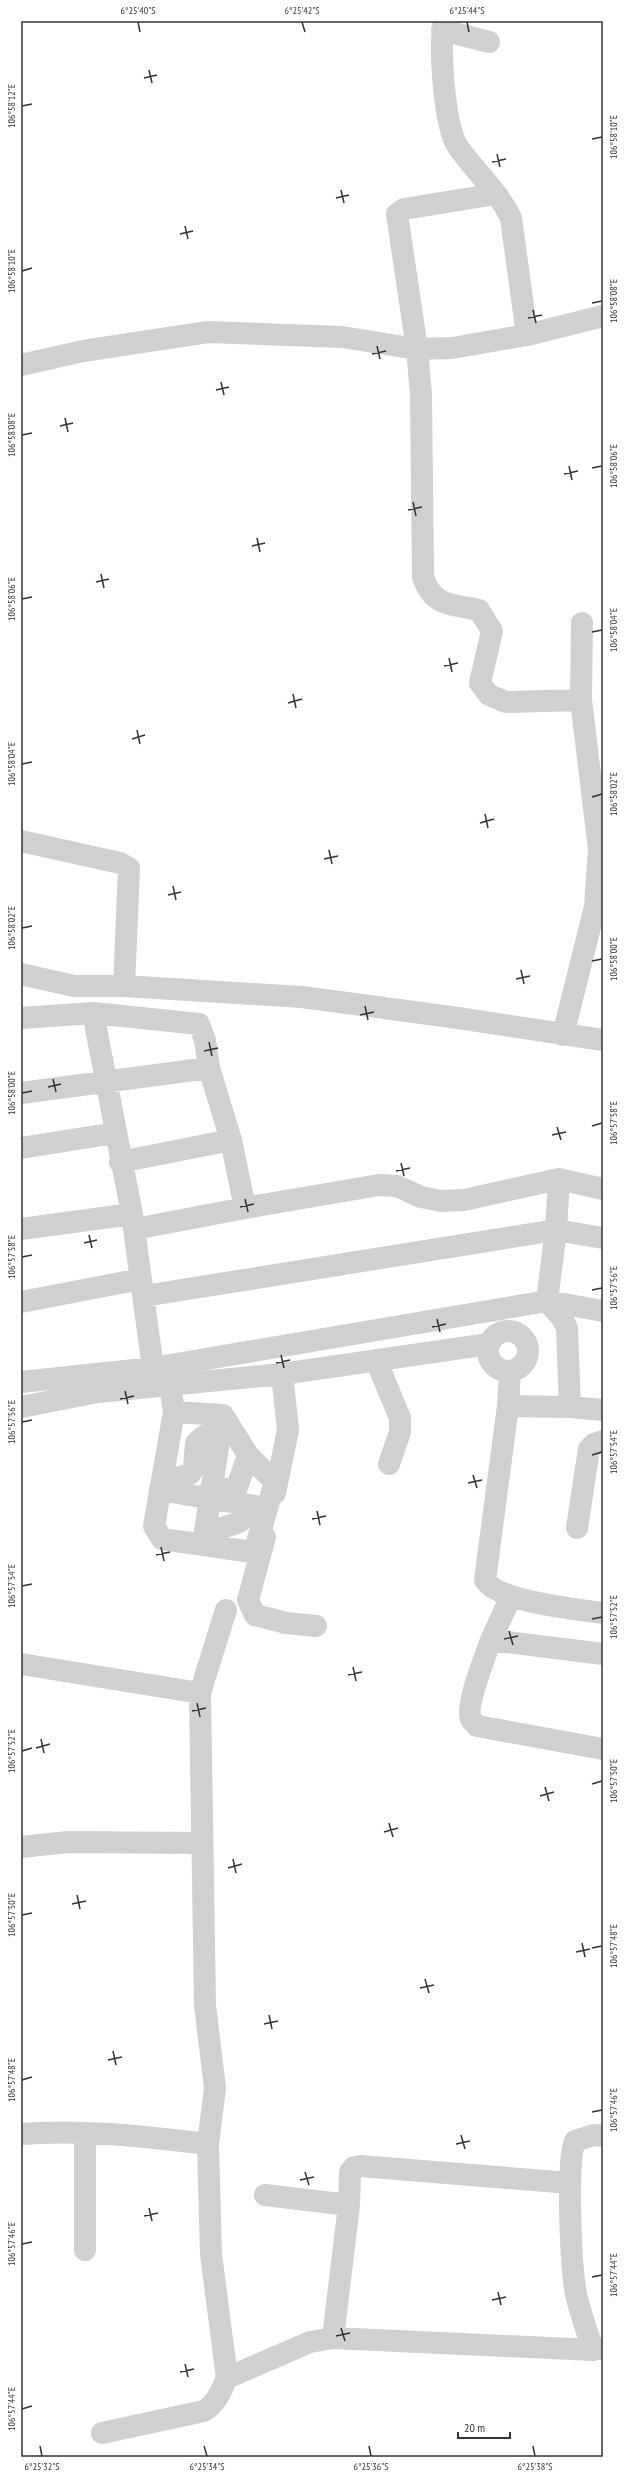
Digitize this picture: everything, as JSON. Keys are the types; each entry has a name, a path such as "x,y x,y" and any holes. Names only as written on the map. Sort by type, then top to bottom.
{"street":[{"path":"489,42 443,26 443,71 450,132 458,147 496,194 511,218 527,335"},
{"path":"496,194 404,210 397,214 417,349 423,472 423,577 427,589 433,597 445,603 479,610 489,624 492,631 480,683 489,695 506,702 581,700"},
{"path":"21,365 83,351 208,332 342,337 417,349 452,348 527,335 603,316"},
{"path":"563,1035 595,907 599,849 595,742 581,700 582,623"},
{"path":"21,840 120,863 129,868 124,986"},
{"path":"21,974 74,986 124,986 302,997 451,1016 563,1035 603,1040"},
{"path":"93,1013 107,1081 120,1162 134,1222 153,1368"},
{"path":"21,1018 93,1013 199,1024 205,1040 209,1068 231,1140 245,1208"},
{"path":"21,1093 209,1068"},
{"path":"21,1148 115,1132"},
{"path":"120,1162 231,1140"},
{"path":"559,1179 556,1230 547,1301 562,1318 567,1328 570,1407"},
{"path":"21,1229 134,1222 245,1208 379,1185 397,1186 428,1198 464,1200 559,1179 603,1189"},
{"path":"21,1302 143,1287 556,1230 603,1238"},
{"path":"21,1382 153,1368 547,1301 603,1311"},
{"path":"501,1332 514,1332 524,1339 528,1350 528,1356 521,1367 510,1372 503,1371 492,1364 488,1358 488,1344 491,1339 501,1332"},
{"path":"21,1407 98,1392 282,1374 488,1344"},
{"path":"376,1360 400,1418 400,1432 389,1464"},
{"path":"510,1372 508,1406 485,1580 495,1591 511,1596 603,1613"},
{"path":"282,1374 287,1416 286,1439 259,1565 248,1600 255,1615 286,1623 316,1626"},
{"path":"170,1385 174,1412 154,1526 157,1534 162,1539 212,1545 252,1552 255,1549 255,1500 248,1455"},
{"path":"508,1406 570,1407 603,1410"},
{"path":"174,1412 221,1422 248,1455 275,1482 255,1500 244,1519 237,1524 218,1530 215,1534 212,1545"},
{"path":"162,1486 184,1478 190,1474 194,1468 196,1443 221,1422"},
{"path":"212,1545 210,1494 221,1422"},
{"path":"578,1528 589,1449 594,1444 603,1441"},
{"path":"162,1486 255,1500"},
{"path":"511,1596 491,1640 477,1679 470,1709 471,1719 477,1726 603,1749"},
{"path":"102,2433 204,2411 212,2406 227,2378 212,2254 208,2144 214,2088 205,2005 202,1843 203,1782 200,1693 226,1610"},
{"path":"491,1640 603,1654"},
{"path":"21,1664 200,1693"},
{"path":"21,1847 68,1842 202,1843"},
{"path":"21,2134 126,2135 208,2144"},
{"path":"85,2134 85,2250"},
{"path":"227,2378 310,2342 333,2338 598,2349 576,2293 570,2183 572,2148 575,2141 594,2135 603,2136"},
{"path":"333,2338 349,2205 350,2172 354,2168 360,2166 570,2183"},
{"path":"265,2195 349,2205"}]}
